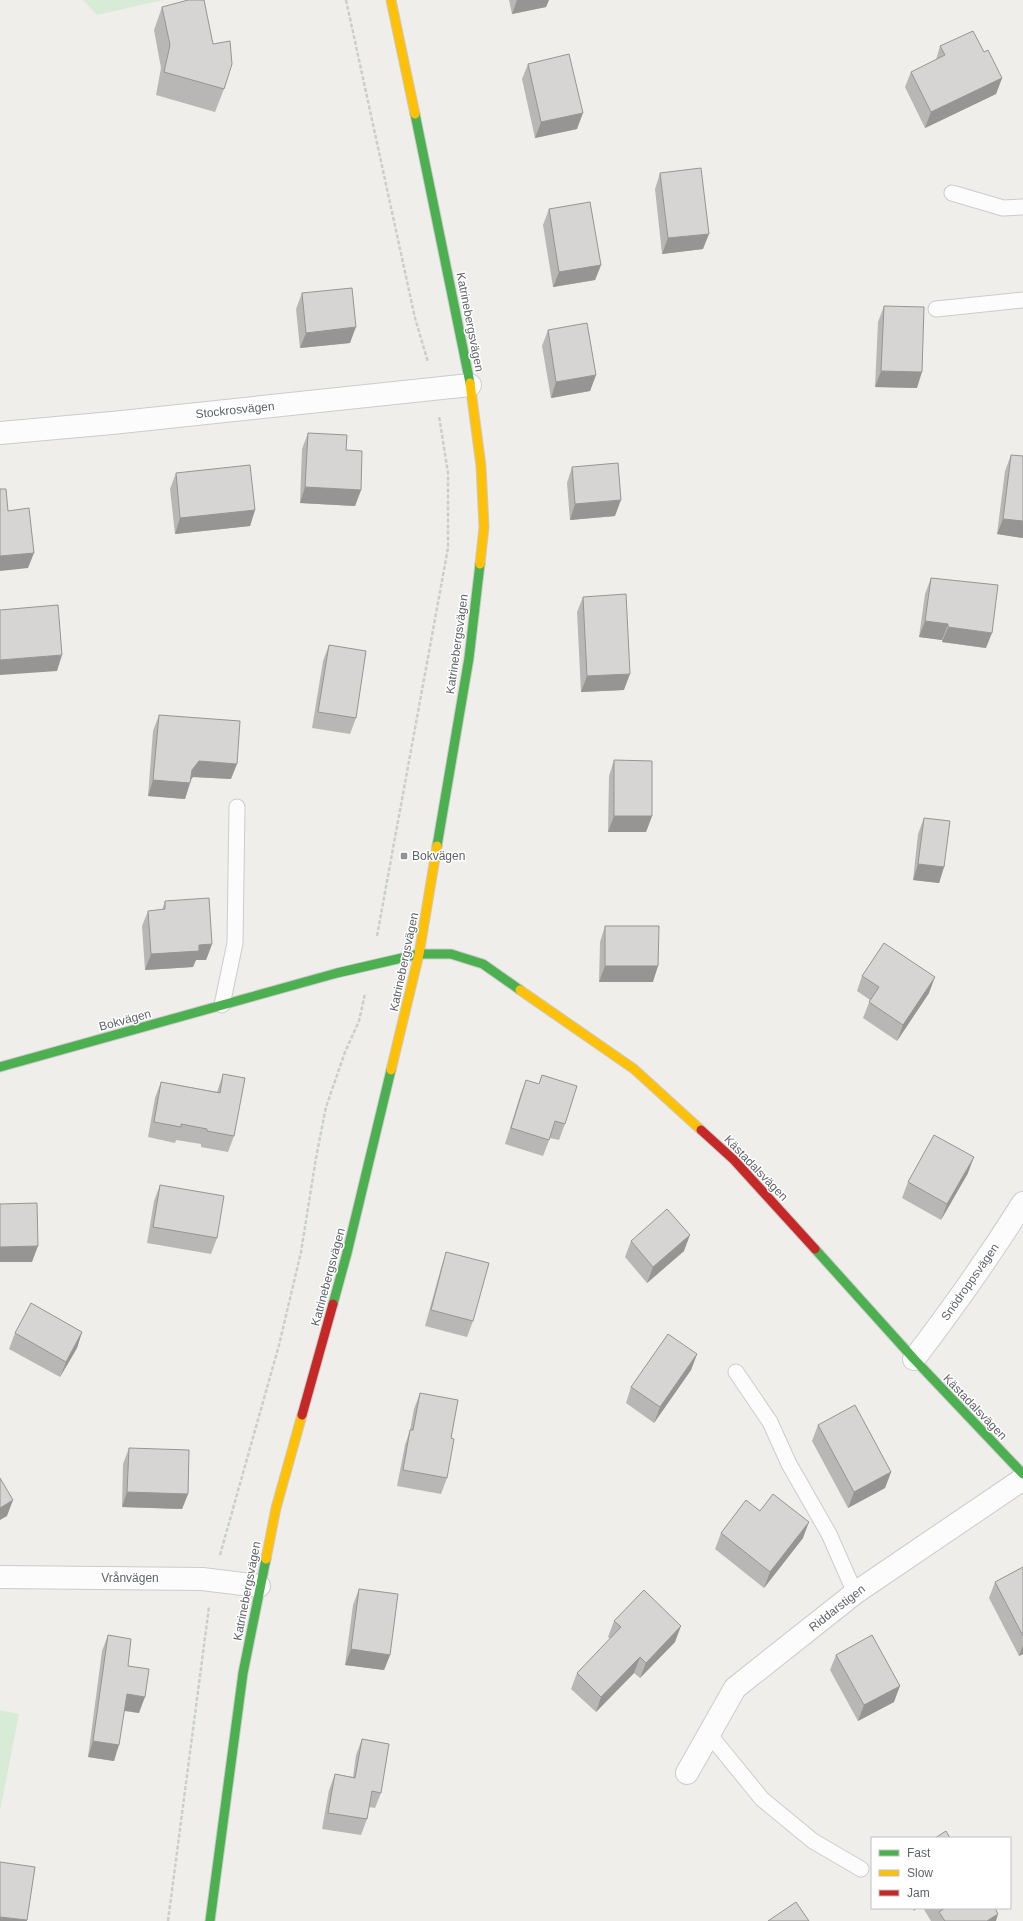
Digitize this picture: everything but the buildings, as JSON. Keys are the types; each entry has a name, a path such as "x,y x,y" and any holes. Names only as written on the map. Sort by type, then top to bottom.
{"street":[{"name":"Katrinebergsvägen","path":"210,1921 242,1681 259,1586 276,1508 347,1253 419,954 469,658 484,527 481,466 470,385 436,213 391,0"},
{"name":"Stockrosvägen","path":"0,433 112,423 470,385"},
{"name":"Bokvägen","path":"0,1067 337,973 419,954"},
{"name":"Kästadalsvägen","path":"419,954 451,954 483,964 634,1069 734,1160 914,1359 1023,1474"},
{"name":"Snödroppsvägen","path":"914,1359 980,1269 1023,1203"},
{"name":"Riddarstigen","path":"687,1773 735,1688 855,1593 1023,1479"},
{"name":"Vrånvägen","path":"0,1577 202,1579 259,1586"}],"lane":[{"path":"952,193 1003,208 1023,207"},
{"path":"936,309 1023,300"},
{"path":"222,1005 235,943 237,807"},
{"path":"736,1372 770,1422 788,1464 829,1534 855,1593"},
{"path":"709,1734 762,1799 813,1841 861,1869"}],"green space":[{"path":"83,0 163,0 97,15"},
{"path":"0,1710 19,1714 0,1811"}],"traffic: fast":[{"path":"415,114 470,383"},
{"path":"437,846 469,658 480,564"},
{"path":"0,1067 337,973 419,954 451,954 483,964 520,990"},
{"path":"333,1304 347,1253 391,1070"},
{"path":"815,1249 914,1359 1023,1474"},
{"path":"210,1921 243,1673 266,1559"}],"traffic: slow":[{"path":"391,0 415,114"},
{"path":"470,383 481,466 484,527 480,564"},
{"path":"391,1070 419,954 437,846"},
{"path":"520,990 634,1069 701,1130"},
{"path":"266,1559 276,1508 302,1415"}],"traffic: jam":[{"path":"701,1130 734,1160 815,1249"},
{"path":"302,1415 333,1304"}],"place":[{"name":"Bokvägen","path":"404,856"}]}
